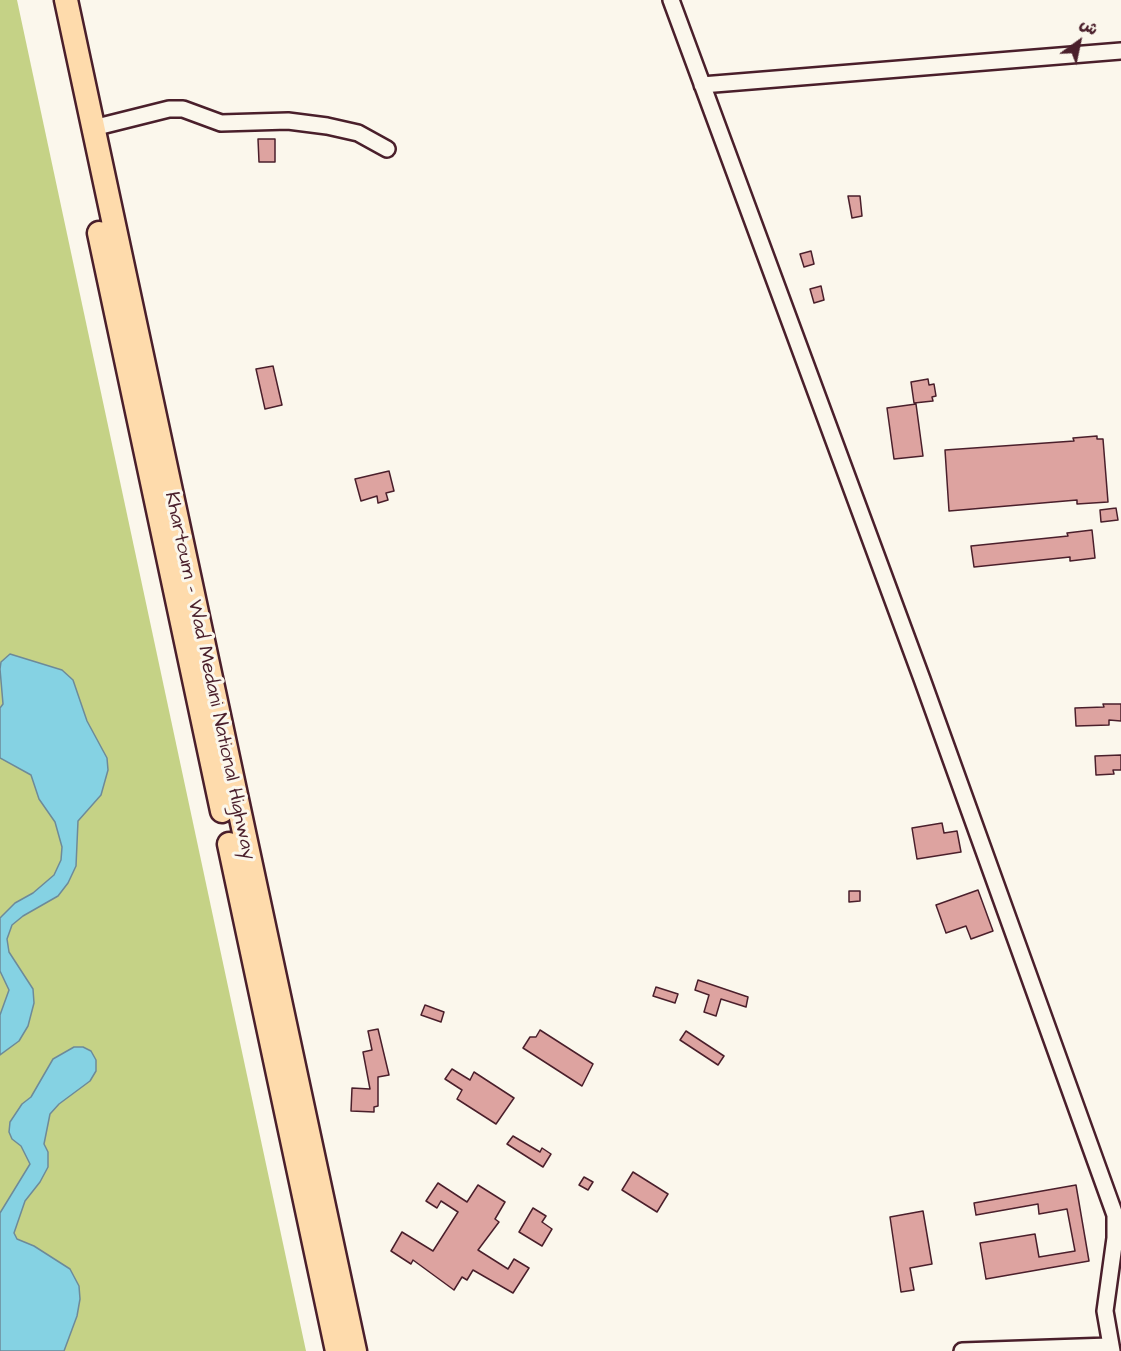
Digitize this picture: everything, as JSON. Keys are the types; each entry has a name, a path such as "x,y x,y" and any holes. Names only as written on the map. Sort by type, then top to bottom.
{"highway":[{"name":"Khartoum - Wad Medani National Highway","path":"50,0 337,1351"},
{"name":"Khartoum - Wad Medani National Highway","path":"66,0 354,1351"}],"street":[{"path":"671,0 926,690 1115,1215 1115,1238 1106,1292 1111,1349 962,1351"},
{"path":"702,85 1121,51"},
{"path":"93,128 169,110 183,109 221,123 288,121 327,126 357,133 387,149"}],"green space":[{"path":"0,0 17,0 306,1351 0,1351"}],"water":[{"path":"10,654 62,670 73,680 87,721 107,758 108,770 101,795 78,821 76,866 68,883 58,896 12,925 7,939 9,952 33,989 34,1003 28,1026 19,1041 0,1055 0,1015 9,990 0,971 0,918 15,903 33,893 54,875 61,860 62,847 55,822 39,799 31,775 0,758 0,708 3,704 0,669 1,662"},
{"path":"74,1047 83,1047 91,1051 96,1060 96,1071 90,1081 59,1104 50,1114 44,1144 48,1152 48,1167 25,1201 14,1233 17,1239 34,1246 70,1269 79,1286 80,1299 77,1316 64,1351 0,1351 0,1213 30,1164 21,1146 12,1139 9,1132 10,1122 22,1104 31,1097 53,1059"}],"building":[{"path":"258,139 275,139 275,162 259,162"},
{"path":"848,196 860,196 862,216 852,218"},
{"path":"811,251 814,264 804,267 800,254"},
{"path":"821,286 824,300 814,303 810,289"},
{"path":"273,366 282,405 265,409 256,369"},
{"path":"928,379 929,385 934,384 936,396 932,397 933,401 914,403 911,382"},
{"path":"916,404 923,456 894,459 887,408"},
{"path":"1097,436 1097,439 1103,439 1108,502 1077,504 1077,500 949,511 945,450 1074,441 1073,438"},
{"path":"389,471 394,491 386,493 388,500 378,503 377,496 361,501 355,479"},
{"path":"1116,508 1118,520 1101,522 1100,510"},
{"path":"1092,530 1095,558 1070,561 1070,557 974,567 971,546 1068,536 1067,533"},
{"path":"1103,704 1121,704 1121,721 1109,720 1109,725 1076,726 1075,708 1104,707"},
{"path":"1121,755 1121,770 1113,770 1114,774 1096,775 1095,756"},
{"path":"942,823 944,833 957,831 961,852 917,859 912,828"},
{"path":"978,890 993,931 971,939 966,926 946,933 936,905"},
{"path":"849,891 860,891 860,901 849,902"},
{"path":"698,980 748,997 746,1007 721,999 716,1016 704,1012 709,995 695,990"},
{"path":"656,987 678,994 675,1003 653,996"},
{"path":"425,1005 444,1012 441,1022 421,1015"},
{"path":"378,1029 389,1075 378,1077 378,1106 374,1107 374,1112 351,1111 352,1088 370,1089 363,1052 372,1050 368,1031"},
{"path":"540,1030 593,1064 582,1086 523,1048 530,1037 536,1037"},
{"path":"686,1031 724,1056 718,1065 680,1040"},
{"path":"452,1069 470,1080 474,1072 514,1098 496,1124 457,1099 462,1090 445,1079"},
{"path":"513,1136 540,1152 542,1148 551,1154 543,1167 507,1144"},
{"path":"633,1172 668,1194 657,1212 622,1190"},
{"path":"584,1177 593,1182 588,1190 579,1185"},
{"path":"438,1183 467,1202 478,1185 505,1202 495,1219 499,1222 478,1250 508,1269 514,1259 529,1268 513,1293 473,1270 467,1280 462,1277 454,1290 413,1260 411,1264 391,1251 402,1232 433,1251 458,1212 441,1201 437,1208 426,1201"},
{"path":"1076,1185 1089,1261 986,1279 980,1243 1035,1234 1039,1257 1075,1251 1067,1209 1039,1214 1038,1204 976,1215 974,1203"},
{"path":"533,1208 546,1216 542,1222 552,1229 542,1246 519,1232"},
{"path":"923,1211 932,1264 910,1268 914,1290 901,1292 890,1217"}]}
